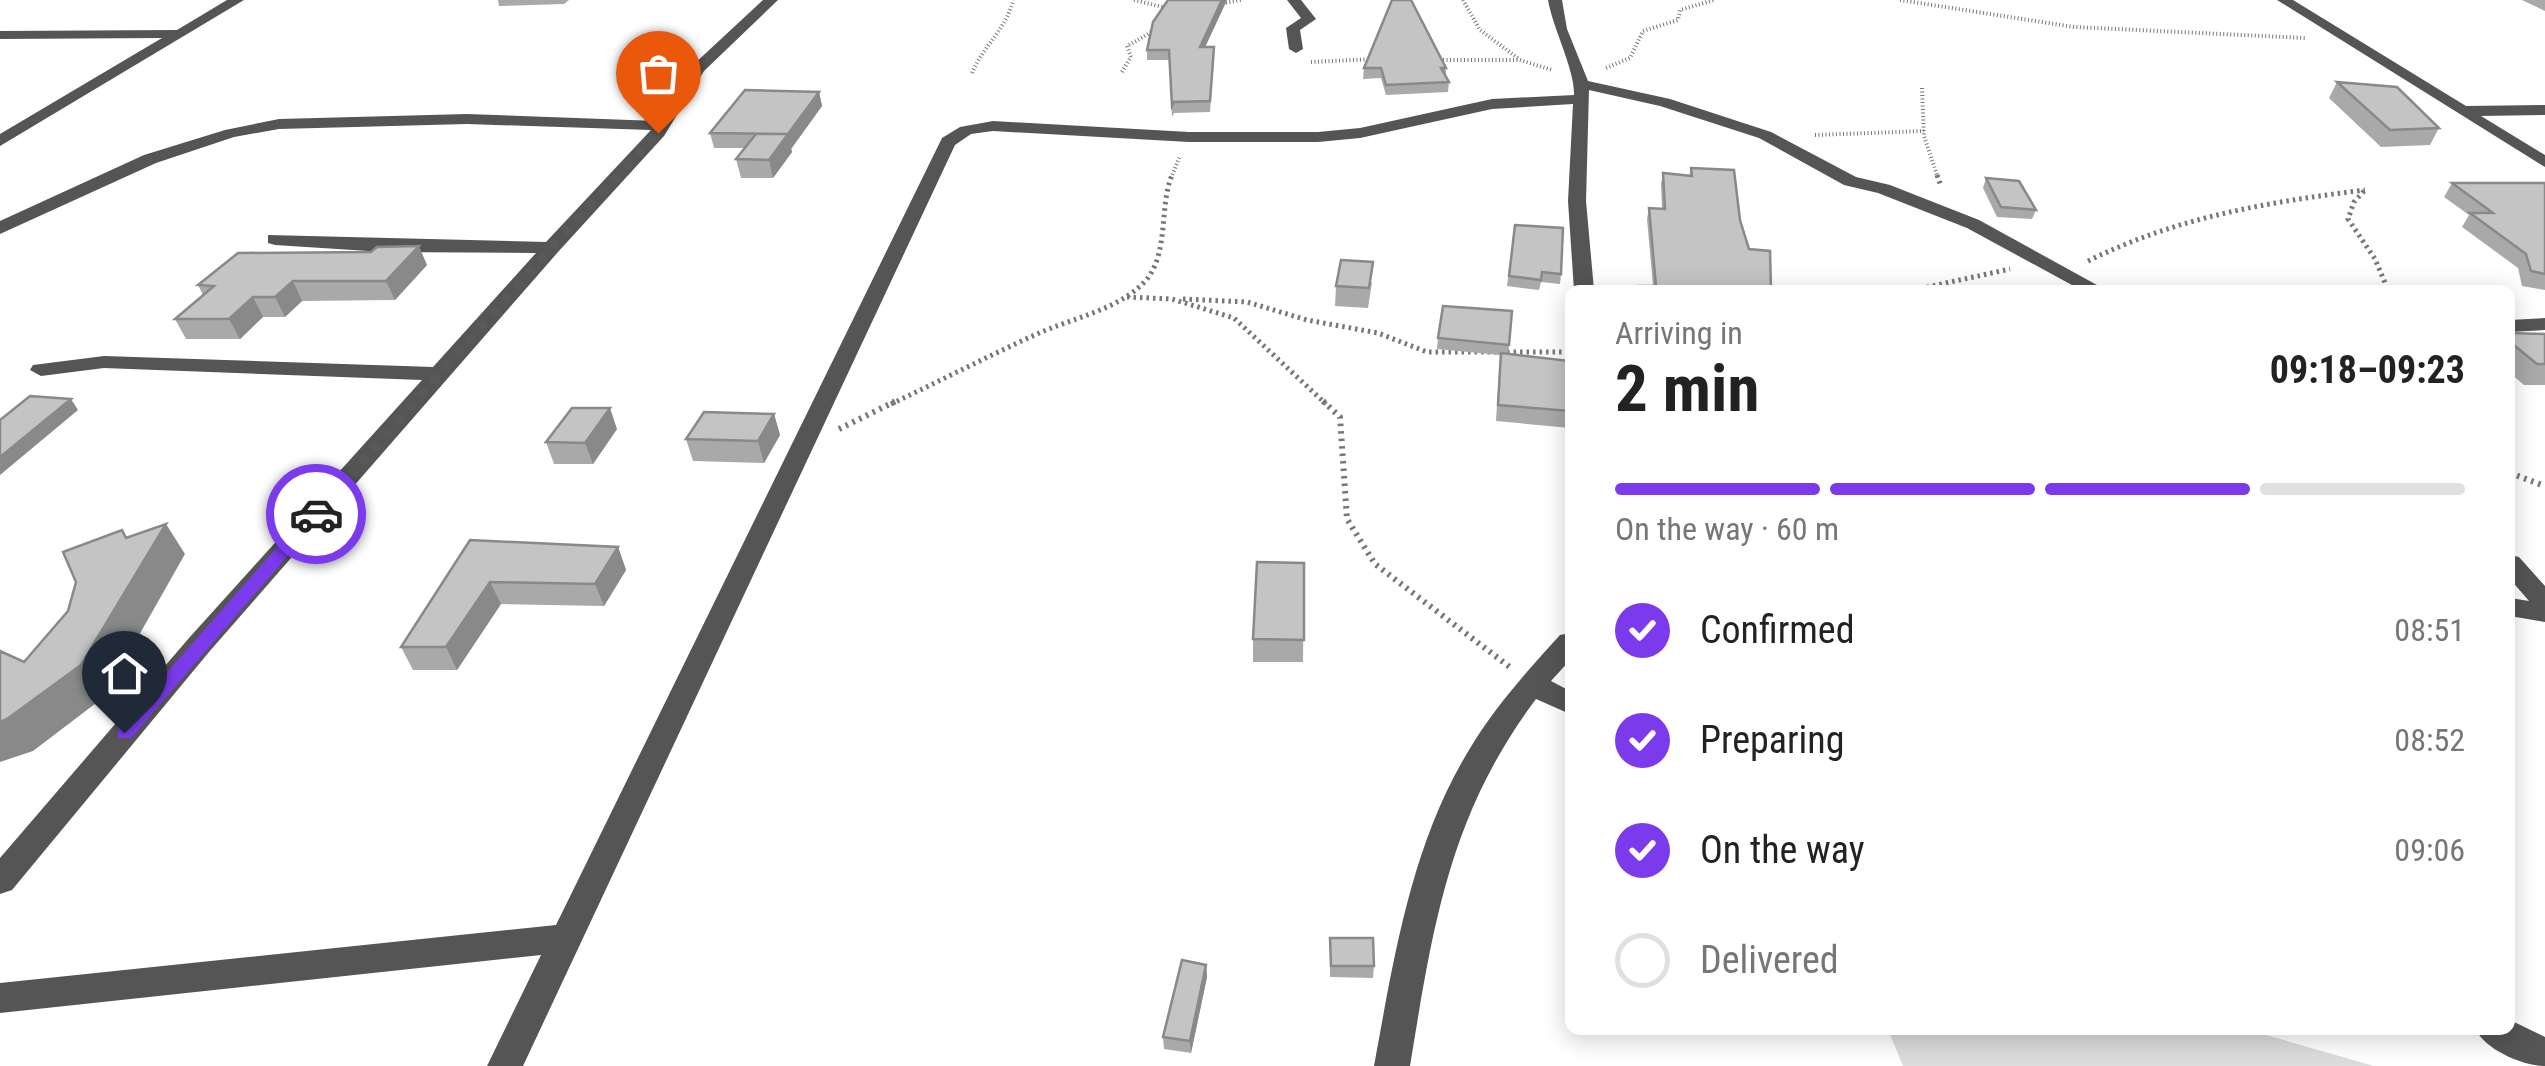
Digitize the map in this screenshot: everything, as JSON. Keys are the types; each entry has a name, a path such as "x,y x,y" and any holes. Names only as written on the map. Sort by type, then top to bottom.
{"street":[{"path":"0,141 237,0"},
{"path":"0,881 200,645 662,126 698,68 771,0"},
{"path":"1294,0 1310,19 1294,28 1296,49"},
{"path":"1555,0 1560,29 1582,92 1577,200 1584,285"},
{"path":"2284,0 2545,162"},
{"path":"0,35 184,34"},
{"path":"506,1066 800,446 948,142 956,135 993,126 1190,137 1318,137 1360,133 1492,104 1582,92 1664,102 1765,135 1850,181 1933,207 2087,285"},
{"path":"2462,111 2545,110"},
{"path":"0,120 36,119"},
{"path":"0,228 168,152 278,124 467,119 662,126"},
{"path":"275,239 384,246 551,248"},
{"path":"2515,326 2545,324"},
{"path":"41,370 104,362 440,374"},
{"path":"2515,569 2545,603"},
{"path":"2515,607 2545,613"},
{"path":"1392,1066 1412,950 1437,855 1468,778 1532,684 1565,648"},
{"path":"1532,684 1565,701"},
{"path":"0,998 566,938"},
{"path":"2504,1035 2545,1055"}],"path":[{"path":"972,73 983,48 1009,19 1013,0"},
{"path":"1134,0 1181,8"},
{"path":"1203,6 1241,0"},
{"path":"1464,0 1472,23 1484,38 1582,92 1630,58 1642,31 1678,20 1680,10 1690,4 1714,0"},
{"path":"1900,0 2074,27 2351,40"},
{"path":"1920,5 1926,0"},
{"path":"1122,72 1131,57 1127,46 1162,27"},
{"path":"1296,49 1299,62 1382,59"},
{"path":"1432,59 1520,60"},
{"path":"1922,88 1924,131 1950,208 1933,207"},
{"path":"1765,135 1924,131"},
{"path":"800,446 940,384 1039,333 1127,297 1149,278 1160,246 1165,192 1190,137"},
{"path":"2066,273 2139,234 2211,212 2365,190 2348,210 2348,223 2374,256 2386,285"},
{"path":"1937,285 2011,269 2031,257"},
{"path":"1127,297 1246,302 1378,334 1427,352 1565,352"},
{"path":"1172,298 1234,318 1340,417 1347,519 1375,564 1532,684"},
{"path":"2515,475 2545,486"}],"shaded area":[{"path":"1890,1035 2266,1035 2374,1066 1903,1066"}],"building":[{"path":"1168,0 1222,0 1200,47 1214,47 1210,101 1174,102 1172,106 1169,50 1147,50 1153,22"},
{"path":"1392,0 1411,0 1446,68 1441,68 1449,82 1386,85 1381,68 1364,68"},
{"path":"2337,82 2397,87 2439,128 2390,130"},
{"path":"745,90 819,92 788,134 710,133"},
{"path":"756,134 788,134 769,160 736,159"},
{"path":"1691,168 1734,170 1740,220 1749,249 1770,251 1771,285 1656,285 1649,208 1665,209 1663,173 1692,176"},
{"path":"1986,178 2019,181 2036,210 2001,207"},
{"path":"2452,183 2545,183 2545,274 2531,271 2526,254 2470,213 2493,213"},
{"path":"1515,225 1563,228 1561,274 1542,272 1541,280 1509,276"},
{"path":"419,246 386,281 293,281 275,297 253,297 229,319 175,319 214,286 198,285 238,253 371,252 377,247"},
{"path":"1341,260 1373,262 1369,288 1336,286"},
{"path":"1443,306 1512,311 1509,345 1438,338"},
{"path":"2515,333 2545,334 2545,364 2537,364 2515,346"},
{"path":"1501,353 1565,360 1565,411 1498,405"},
{"path":"30,396 71,399 0,457 0,420"},
{"path":"572,408 610,408 585,443 546,442"},
{"path":"704,412 774,414 758,441 686,439"},
{"path":"166,524 81,665 0,722 0,651 24,662 68,611 76,582 63,552 122,530 126,538"},
{"path":"470,540 618,547 595,584 490,582 446,647 401,647"},
{"path":"1257,562 1304,563 1304,640 1253,639"},
{"path":"1330,938 1373,938 1374,966 1331,966"},
{"path":"1182,960 1206,965 1190,1041 1163,1037"}],"way so far":[{"path":"316,514 658,133"}],"route":[{"path":"124,733 316,514"}]}
